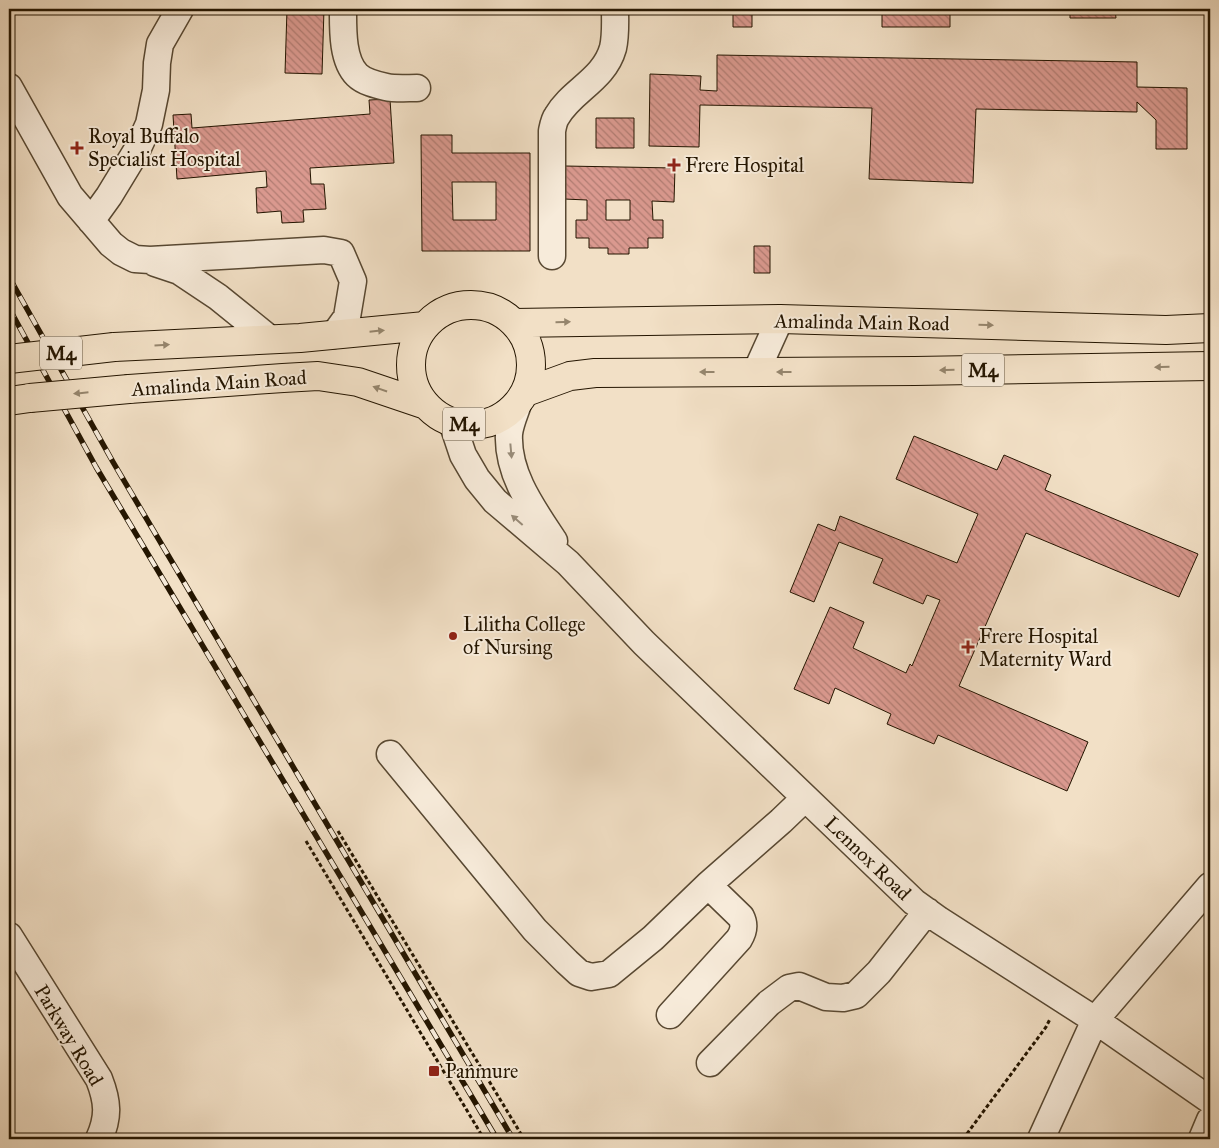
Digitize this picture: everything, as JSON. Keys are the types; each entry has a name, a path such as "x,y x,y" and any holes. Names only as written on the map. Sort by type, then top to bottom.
{"main road":[{"name":"Amalinda Main Road","path":"522,398 531,374 531,355 525,338 514,323 498,311 479,306 459,306 440,314 425,326 416,341 411,358 411,374 416,391 426,405 438,416 452,422 470,425 488,423 504,416 522,398 570,376 595,373 1210,366"},
{"name":"Amalinda Main Road","path":"514,323 780,319 1166,330 1210,328"},
{"name":"Amalinda Main Road","path":"9,359 114,347 334,335 425,326"},
{"name":"Amalinda Main Road","path":"19,400 129,389 318,376 358,382 426,405"}],"street":[{"path":"91,221 109,196 137,150 149,124 156,90 160,44 180,9"},
{"path":"343,9 345,48 348,62 357,76 370,83 388,87 416,88"},
{"path":"552,256 552,131 556,116 571,99 594,79 606,62 613,48 615,9"},
{"path":"9,86 70,196 111,244 135,259 150,260 324,250 342,252 353,281 347,317 334,335"},
{"path":"150,260 179,272 218,297 270,339"},
{"path":"756,372 780,319"},
{"name":"Lennox Road","path":"522,398 510,432 510,456 517,478 533,510 568,563"},
{"name":"Lennox Road","path":"452,422 463,455 477,479 495,501 568,563 644,642 914,902 1094,1020 1210,1100"},
{"path":"390,754 535,930 579,973 591,977 609,974 652,938 805,798"},
{"path":"670,1015 744,932 744,923 741,916 708,885"},
{"path":"1041,1139 1094,1020 1210,886"},
{"path":"710,1063 769,1003 789,988 800,986 826,997 842,998 856,995 879,972 927,911"},
{"name":"Parkway Road","path":"9,936 99,1080 104,1093 106,1111 104,1128 98,1139"},
{"path":"1202,1139 1210,1120"}],"path":[{"path":"338,831 524,1139"},
{"path":"306,842 484,1139"},
{"path":"963,1139 1046,1027 1061,998"}],"building":[{"path":"287,9 324,9 322,74 285,73"},
{"path":"713,9 805,9 805,12 752,11 752,27 733,27 733,10"},
{"path":"882,9 950,9 950,27 882,27"},
{"path":"1070,9 1115,9 1116,18 1070,18"},
{"path":"717,55 1137,62 1137,87 1187,88 1187,149 1156,149 1156,120 1137,102 1137,112 976,109 973,183 869,179 872,108 700,105 699,147 649,146 650,74 701,76 700,90 717,91"},
{"path":"390,99 394,163 310,168 311,184 324,184 326,209 303,210 304,222 282,223 281,211 257,213 256,188 267,187 266,171 177,179 173,115 191,114 192,128 370,114 369,100"},
{"path":"596,118 634,118 634,148 596,148"},
{"path":"421,135 452,135 452,153 530,153 530,251 422,251","holes":["452,182 496,182 496,220 453,220"]},
{"path":"565,166 675,168 674,202 652,201 653,220 663,220 663,238 648,238 648,248 629,248 629,254 608,254 608,248 589,248 589,238 576,238 576,220 587,220 587,200 564,199","holes":["606,200 630,200 630,220 606,220"]},
{"path":"754,246 770,246 770,273 754,273"},
{"path":"914,436 997,470 1004,455 1051,475 1045,490 1198,554 1179,597 1026,533 959,686 1088,742 1067,791 938,735 934,744 887,724 891,714 835,688 829,704 794,689 830,607 864,622 853,648 906,673 910,664 912,666 940,600 927,595 923,604 873,583 883,559 839,542 814,602 790,592 818,524 835,531 840,516 957,563 978,514 896,479"}],"railway":[{"path":"9,277 113,462 513,1139"},
{"path":"9,308 96,467 497,1139"}],"place":[{"name":"Royal Buffalo Specialist Hospital","path":"77,148"},
{"name":"Frere Hospital","path":"674,165"},
{"name":"Lilitha College of Nursing","path":"453,636"},
{"name":"Frere Hospital Maternity Ward","path":"968,647"},
{"name":"Panmure","path":"434,1071"}]}
